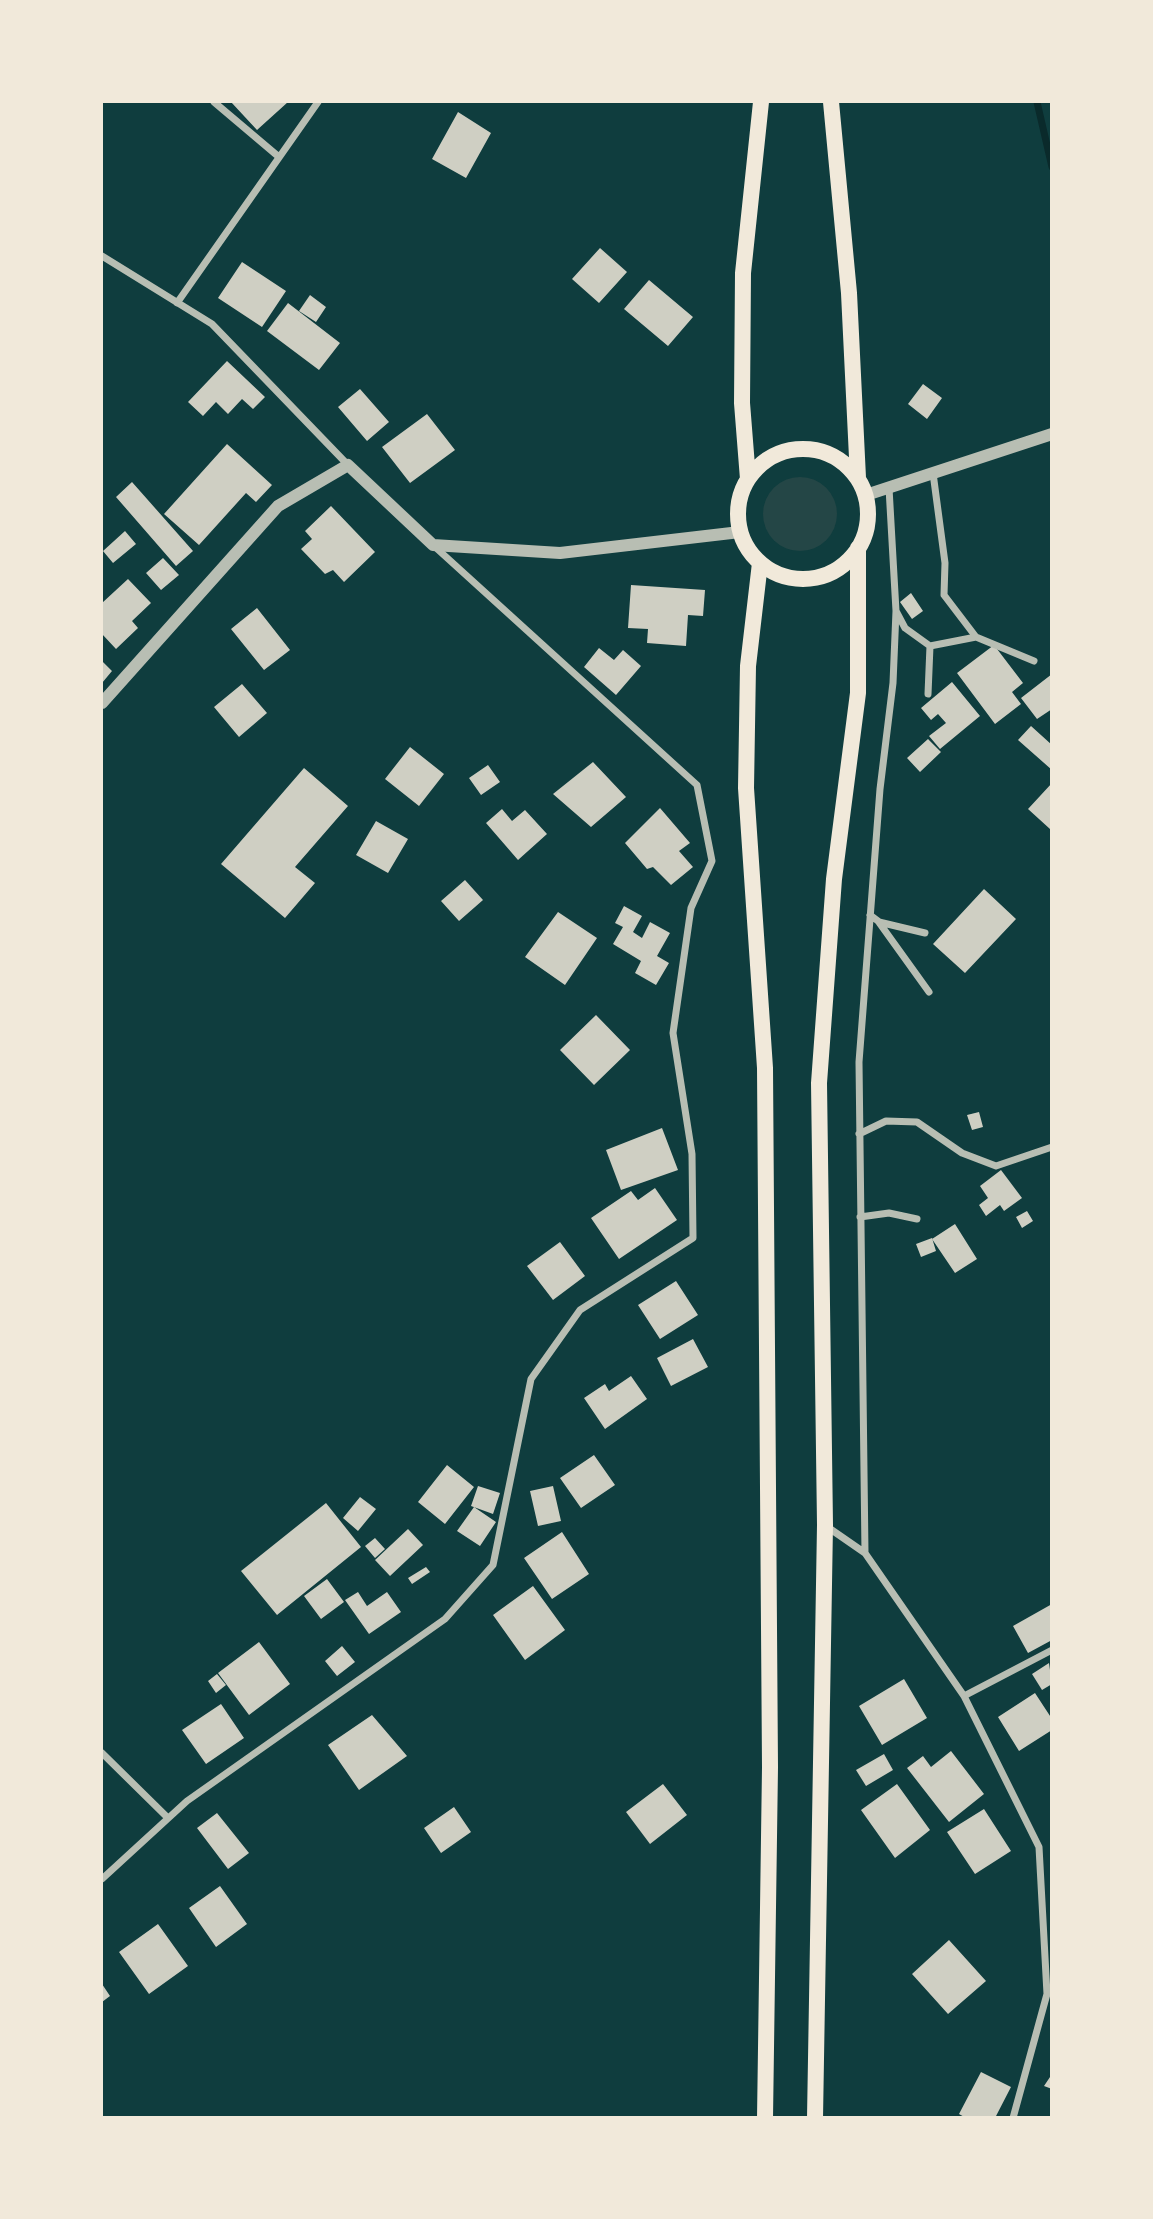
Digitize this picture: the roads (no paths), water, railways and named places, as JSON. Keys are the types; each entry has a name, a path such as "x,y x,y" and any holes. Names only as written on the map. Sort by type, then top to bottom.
{"highway":[{"path":"748,479 742,403 743,274 761,102"},
{"path":"831,102 849,293 858,478"},
{"path":"794,449 812,449 830,454 846,464 858,478 866,495 866,532 846,563 812,578 794,578 776,573 760,563 748,549 740,532 740,496 748,479 760,464 794,449"},
{"path":"815,2118 825,1525 819,1083 834,879 858,693 858,548"},
{"path":"760,563 748,666 746,788 765,1068 770,1767 765,2118"}],"street":[{"path":"214,102 279,157"},
{"path":"177,303 318,102"},
{"path":"102,256 212,324 348,465 696,785 712,861 691,908 673,1032 692,1154 694,1238 580,1310 531,1379 493,1565 445,1619 187,1801 102,1879"},
{"path":"866,495 1052,434"},
{"path":"102,703 278,506 348,465"},
{"path":"933,474 945,563 944,595 976,637 1034,662"},
{"path":"865,1553 859,1062 870,915 893,683 896,611 889,488"},
{"path":"433,545 560,553 740,532"},
{"path":"896,611 905,628 930,646 976,637"},
{"path":"928,694 930,646"},
{"path":"870,915 878,921 929,992"},
{"path":"878,921 925,933"},
{"path":"859,1134 886,1121 917,1122 962,1153 996,1166 1052,1147"},
{"path":"860,1217 889,1213 917,1219"},
{"path":"825,1525 865,1553 964,1696 1039,1847 1047,1994 1013,2118"},
{"path":"964,1696 1052,1650"},
{"path":"102,1753 168,1818"}],"waterway":[{"path":"1037,102 1052,167"}]}
